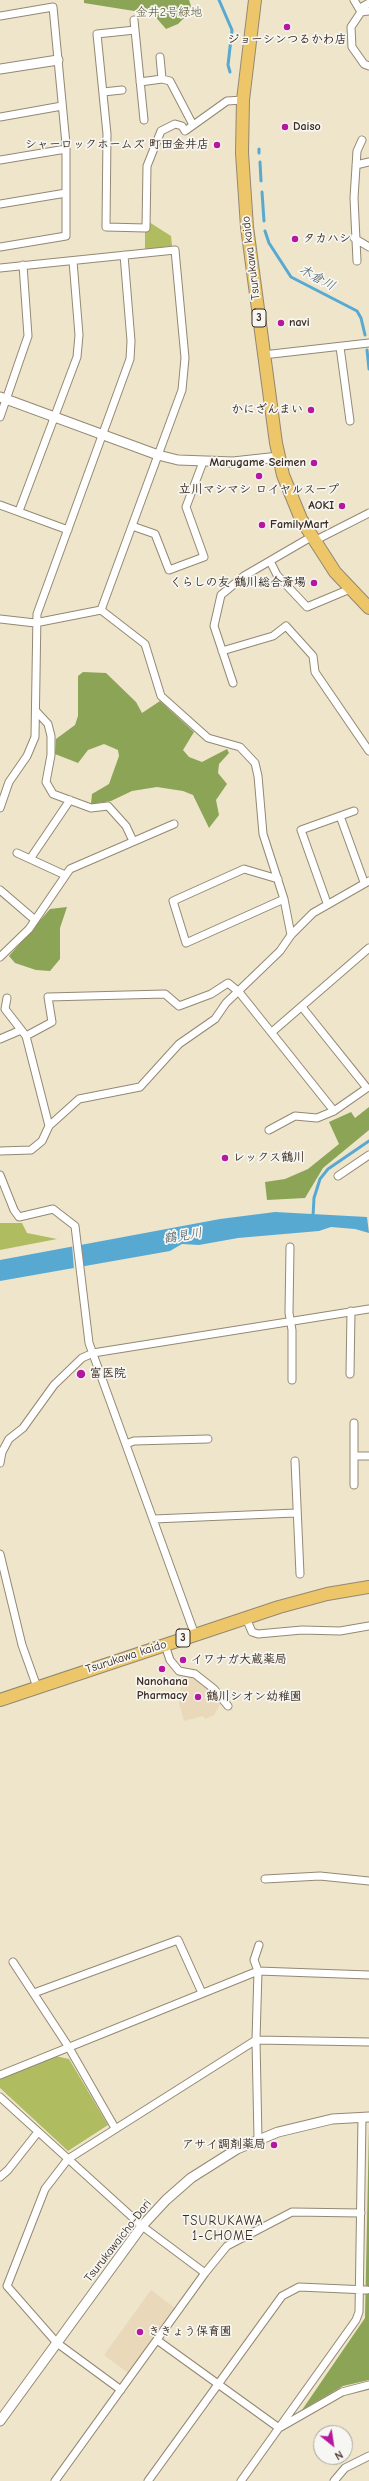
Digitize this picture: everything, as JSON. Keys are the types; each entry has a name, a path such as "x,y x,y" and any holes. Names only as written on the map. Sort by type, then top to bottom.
{"main road":[{"name":"Tsurukawa kaido","path":"255,0 243,100 244,188 263,355 279,457 295,504 313,539 335,572 369,608"},
{"name":"Tsurukawa kaido","path":"0,1700 302,1600 369,1587"}],"street":[{"path":"354,0 360,10"},
{"path":"369,3 360,10 351,27 352,47 364,64 369,66"},
{"path":"0,16 53,7 66,149 66,236 0,247"},
{"path":"360,10 369,11"},
{"path":"134,20 144,120"},
{"path":"135,30 97,34 107,134 106,227 146,228 147,166 161,131 175,124 182,126 185,131 228,101 243,100"},
{"path":"160,57 162,79"},
{"path":"0,69 58,60"},
{"path":"140,82 162,79 170,81 193,125"},
{"path":"103,92 122,90"},
{"path":"0,117 62,106"},
{"path":"357,261 354,238 356,166 357,151 362,140"},
{"path":"0,160 66,149"},
{"path":"356,166 369,162"},
{"path":"0,204 66,193"},
{"path":"129,228 129,236"},
{"path":"354,238 369,247"},
{"path":"0,268 175,250 185,374 182,390 101,610"},
{"path":"0,808 9,782 32,748 35,737 35,624 130,359 131,341 124,255"},
{"path":"19,512 77,356 79,335 73,261"},
{"path":"0,417 3,398 28,336 22,266"},
{"path":"263,355 369,343"},
{"path":"340,347 350,421"},
{"path":"3,398 158,456 178,460 203,462 233,462 279,457"},
{"path":"132,526 155,534 169,570 204,557 186,507 203,462"},
{"path":"0,504 68,530"},
{"path":"233,682 214,626 216,610 221,596 244,576 270,561 369,513"},
{"path":"270,561 277,575 307,607 350,589"},
{"path":"0,620 35,624 101,610 145,644 161,696 208,738 240,747 255,763 258,776 263,834 284,898 291,935"},
{"path":"222,651 273,636 286,626 312,656 315,672 369,751"},
{"path":"36,711 48,724 51,736 51,755 46,782 53,794 91,808 108,806 126,826 134,841"},
{"path":"30,859 70,800"},
{"path":"327,903 301,830 354,811"},
{"path":"0,1151 31,1150 42,1141 49,1126 79,1099 140,1087 179,1044 215,1019 226,1004 280,951 291,935 313,913 327,903 366,882 340,816"},
{"path":"0,956 28,930 70,869 174,824"},
{"path":"17,853 65,875"},
{"path":"278,880 244,868 173,901 186,943 284,898"},
{"path":"0,890 35,920"},
{"path":"272,1032 369,948"},
{"path":"0,1039 24,1033 52,1022 48,997 165,994 179,1006 211,994 228,983 239,992 334,1111"},
{"path":"7,998 6,1009 24,1033 49,1126"},
{"path":"268,1130 295,1116 317,1118 334,1111 367,1088 302,1007"},
{"path":"338,1176 369,1155"},
{"path":"0,1175 14,1210 19,1217 53,1209 75,1226 87,1334 92,1353 154,1519 195,1635"},
{"path":"290,1247 292,1380"},
{"path":"0,1463 2,1452 9,1439 24,1428 54,1385 76,1363 92,1353 290,1320 369,1309"},
{"path":"350,1374 351,1311"},
{"path":"354,1423 354,1485"},
{"path":"126,1444 134,1441 208,1439"},
{"path":"354,1456 369,1456"},
{"path":"295,1461 295,1513 300,1574"},
{"path":"154,1519 295,1513"},
{"path":"0,1554 22,1644 37,1687"},
{"path":"246,1618 252,1632 258,1634 302,1630 340,1631 369,1626"},
{"path":"165,1645 170,1660 179,1671 195,1674 214,1689 228,1706"},
{"path":"265,1879 320,1876 369,1881"},
{"path":"34,1993 178,1940 202,1993"},
{"path":"258,2139 256,2040 258,1971 254,1960 259,1945"},
{"path":"12,1962 68,2046 115,2128"},
{"path":"0,2075 68,2046 258,1971 369,1975"},
{"path":"121,2390 57,2343 8,2286 45,2189 68,2159 256,2040 369,2042"},
{"path":"0,2097 142,2226 205,2273"},
{"path":"241,2481 356,2320 359,2312 363,2289 360,2213 365,2117"},
{"name":"Tsurukawaicho-Dori","path":"0,2421 142,2226 166,2200 191,2178 213,2162 258,2139 298,2126 332,2119 365,2117"},
{"path":"0,2176 8,2170 38,2132"},
{"path":"56,2481 205,2273 227,2246 292,2212 360,2213"},
{"path":"148,2481 282,2296 299,2287 363,2289"},
{"path":"157,2340 279,2428"},
{"path":"279,2428 342,2392 369,2385"},
{"path":"334,2481 344,2468 369,2456"}],"shaded area":[{"name":"鶴川シオン幼稚園","path":"185,1675 194,1677 213,1692 220,1704 214,1715 205,1719 203,1716 184,1721 179,1703 182,1677"},
{"name":"ききょう保育園","path":"151,2290 175,2308 128,2373 104,2355"}],"green space":[{"name":"金井2号緑地","path":"84,0 189,0 191,6 187,15 178,24 166,29 153,14 84,3"},
{"path":"149,222 171,236 172,246 145,249 145,231 148,231"},
{"path":"83,672 106,673 136,702 142,713 160,701 194,732 183,750 189,757 202,762 227,749 229,753 219,764 218,773 227,784 216,800 219,815 209,828 193,795 183,791 157,787 132,791 111,801 91,804 92,794 109,784 119,756 118,750 104,744 88,750 78,763 55,754 56,739 75,725 78,716 78,676"},
{"path":"67,907 60,928 60,959 50,971 36,970 15,963 9,956 50,909"},
{"path":"369,1107 369,1130 323,1168 305,1198 267,1200 265,1182 285,1179 308,1169 339,1144 329,1122 351,1112 355,1118"},
{"path":"0,1223 22,1223 27,1233 57,1239 0,1250"},
{"path":"55,2056 69,2059 108,2125 68,2151 0,2088 0,2079"},
{"path":"369,2127 369,2380 343,2386 302,2410 365,2318"}],"water":[{"name":"鶴見川","path":"275,1212 367,1217 369,1233 355,1229 331,1227 319,1231 238,1238 199,1245 182,1244 170,1251 0,1281 0,1260 220,1219"}],"pier":[{"path":"81,1243 83,1268 74,1270 72,1244"}],"waterway":[{"path":"219,0 232,30 228,65 230,72"},
{"name":"木倉川","path":"260,162 261,181"},
{"name":"木倉川","path":"262,192 264,221"},
{"name":"木倉川","path":"265,231 269,243 291,277 357,311 361,318 365,335"},
{"name":"木倉川","path":"367,350 369,369"},
{"name":"木倉川","path":"313,1216 314,1198 320,1179 328,1169 369,1141"}],"place":[{"name":"ジョーシンつるかわ店","path":"287,27"},
{"name":"Daiso","path":"285,127"},
{"name":"シャーロックホームズ 町田金井店","path":"217,145"},
{"name":"タカハシ","path":"295,239"},
{"name":"navi","path":"281,323"},
{"name":"かにざんまい","path":"311,410"},
{"name":"Marugame Seimen","path":"314,463"},
{"name":"立川マシマシ ロイヤルスープ","path":"259,476"},
{"name":"AOKI","path":"342,506"},
{"name":"FamilyMart","path":"262,525"},
{"name":"くらしの友 鶴川総合斎場","path":"314,583"},
{"name":"レックス鶴川","path":"225,1158"},
{"name":"富医院","path":"81,1374"},
{"name":"イワナガ大蔵薬局","path":"183,1660"},
{"name":"Nanohana Pharmacy","path":"162,1669"},
{"name":"鶴川シオン幼稚園","path":"198,1697"},
{"name":"アサイ調剤薬局","path":"274,2145"},
{"name":"ききょう保育園","path":"140,2332"}],"district":[{"name":"TSURUKAWA 1-CHOME","path":"223,2228"}]}
